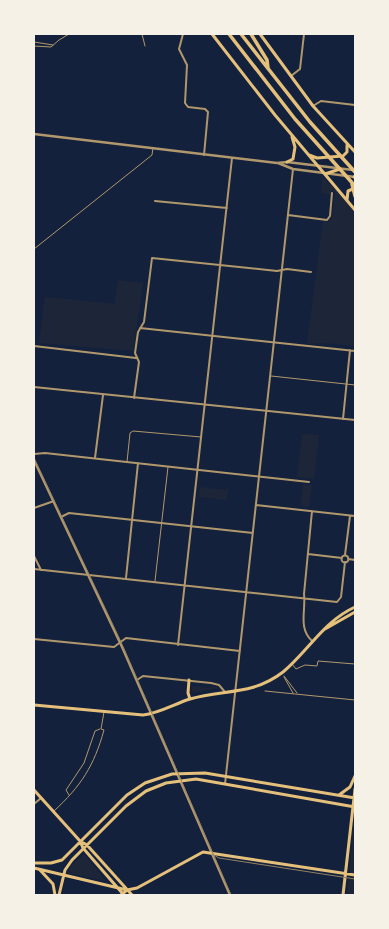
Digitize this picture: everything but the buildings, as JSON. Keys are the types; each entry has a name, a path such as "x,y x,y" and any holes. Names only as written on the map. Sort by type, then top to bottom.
{"highway":[{"path":"228,34 286,109 355,187"},
{"path":"241,34 310,122 355,171"},
{"path":"251,34 267,60 268,69"},
{"path":"352,183 355,196"}],"main road":[{"path":"212,34 290,134 318,166 329,174 355,210"},
{"path":"260,34 290,77 313,106 355,152"},
{"path":"287,162 293,159 295,147 290,134"},
{"path":"309,155 315,158 343,156 347,152 348,146 345,142"},
{"path":"329,174 340,169"},
{"path":"347,200 347,194 350,189 355,187"},
{"path":"34,705 132,715 152,714 190,699 236,692 267,681 291,664 322,630 338,616 355,606"},
{"path":"322,630 355,612"},
{"path":"190,680 188,693 190,699"},
{"path":"34,863 59,861 110,811 133,791 153,779 177,773 199,772 354,798"},
{"path":"339,795 350,787 355,776"},
{"path":"59,895 63,875 70,862 136,798 154,786 180,780 196,779 354,806"},
{"path":"343,895 355,789"},
{"path":"34,790 80,841 83,848 122,895 127,890"},
{"path":"80,841 87,844 132,895"},
{"path":"34,868 127,890 137,888 199,853 212,853 355,875"},
{"path":"38,869 52,884 56,895"}],"street":[{"path":"183,34 179,49 187,65 185,105 188,107 206,110 208,112 204,154"},
{"path":"290,77 300,68 304,34"},
{"path":"313,106 321,101 355,105"},
{"path":"34,134 355,171"},
{"path":"178,645 232,158"},
{"path":"277,163 293,169 355,177"},
{"path":"225,785 293,169"},
{"path":"288,216 328,219 332,193"},
{"path":"155,201 227,208"},
{"path":"134,398 138,362 135,353 140,328 144,322 152,258 311,272"},
{"path":"140,328 355,351"},
{"path":"34,346 136,358"},
{"path":"342,419 350,350"},
{"path":"34,387 355,420"},
{"path":"95,458 103,395"},
{"path":"34,454 39,452 309,482"},
{"path":"34,460 121,643 230,895"},
{"path":"126,578 138,463"},
{"path":"34,508 54,500"},
{"path":"256,505 355,516"},
{"path":"312,511 304,632 312,641"},
{"path":"61,517 69,513 253,533"},
{"path":"342,558 345,555 350,516"},
{"path":"308,554 342,558 345,562"},
{"path":"345,555 348,559 355,560"},
{"path":"34,556 41,570"},
{"path":"34,569 184,584 337,602 340,600 345,562 348,559"},
{"path":"34,639 114,647 126,638 240,651"},
{"path":"137,680 143,676 215,683 226,693"},
{"path":"34,804 41,798"}],"lane":[{"path":"34,46 51,48 59,40 69,34"},
{"path":"142,34 145,46"},
{"path":"34,42 52,44 54,46"},
{"path":"34,249 152,155 154,148"},
{"path":"270,376 355,385"},
{"path":"127,462 132,432 201,437"},
{"path":"156,582 168,467"},
{"path":"291,664 296,669 305,665 317,666 318,661 355,664"},
{"path":"293,693 284,676 297,694"},
{"path":"265,691 355,700"},
{"path":"54,812 84,779 93,763 104,730 101,729 104,712"},
{"path":"70,796 66,790 84,763 95,731 101,729"}],"shaded area":[{"path":"322,177 337,191 355,212 355,346 325,343 307,344 323,221 327,222 332,218 335,192 331,191 330,195 321,193"},
{"path":"118,280 143,283 133,351 39,343 45,297 115,304"},
{"path":"302,434 319,435 314,479 297,477"},
{"path":"303,484 312,485 309,507 301,506"},
{"path":"200,487 226,490 228,488 227,500 199,497"},
{"path":"193,686 211,688 211,686 217,688 194,693 191,691"},
{"path":"355,813 355,895 347,895"},
{"path":"84,854 106,881 68,873 71,866"}],"tram line":[{"path":"34,458 121,642 231,895"},
{"path":"212,854 219,858 355,879"}]}
